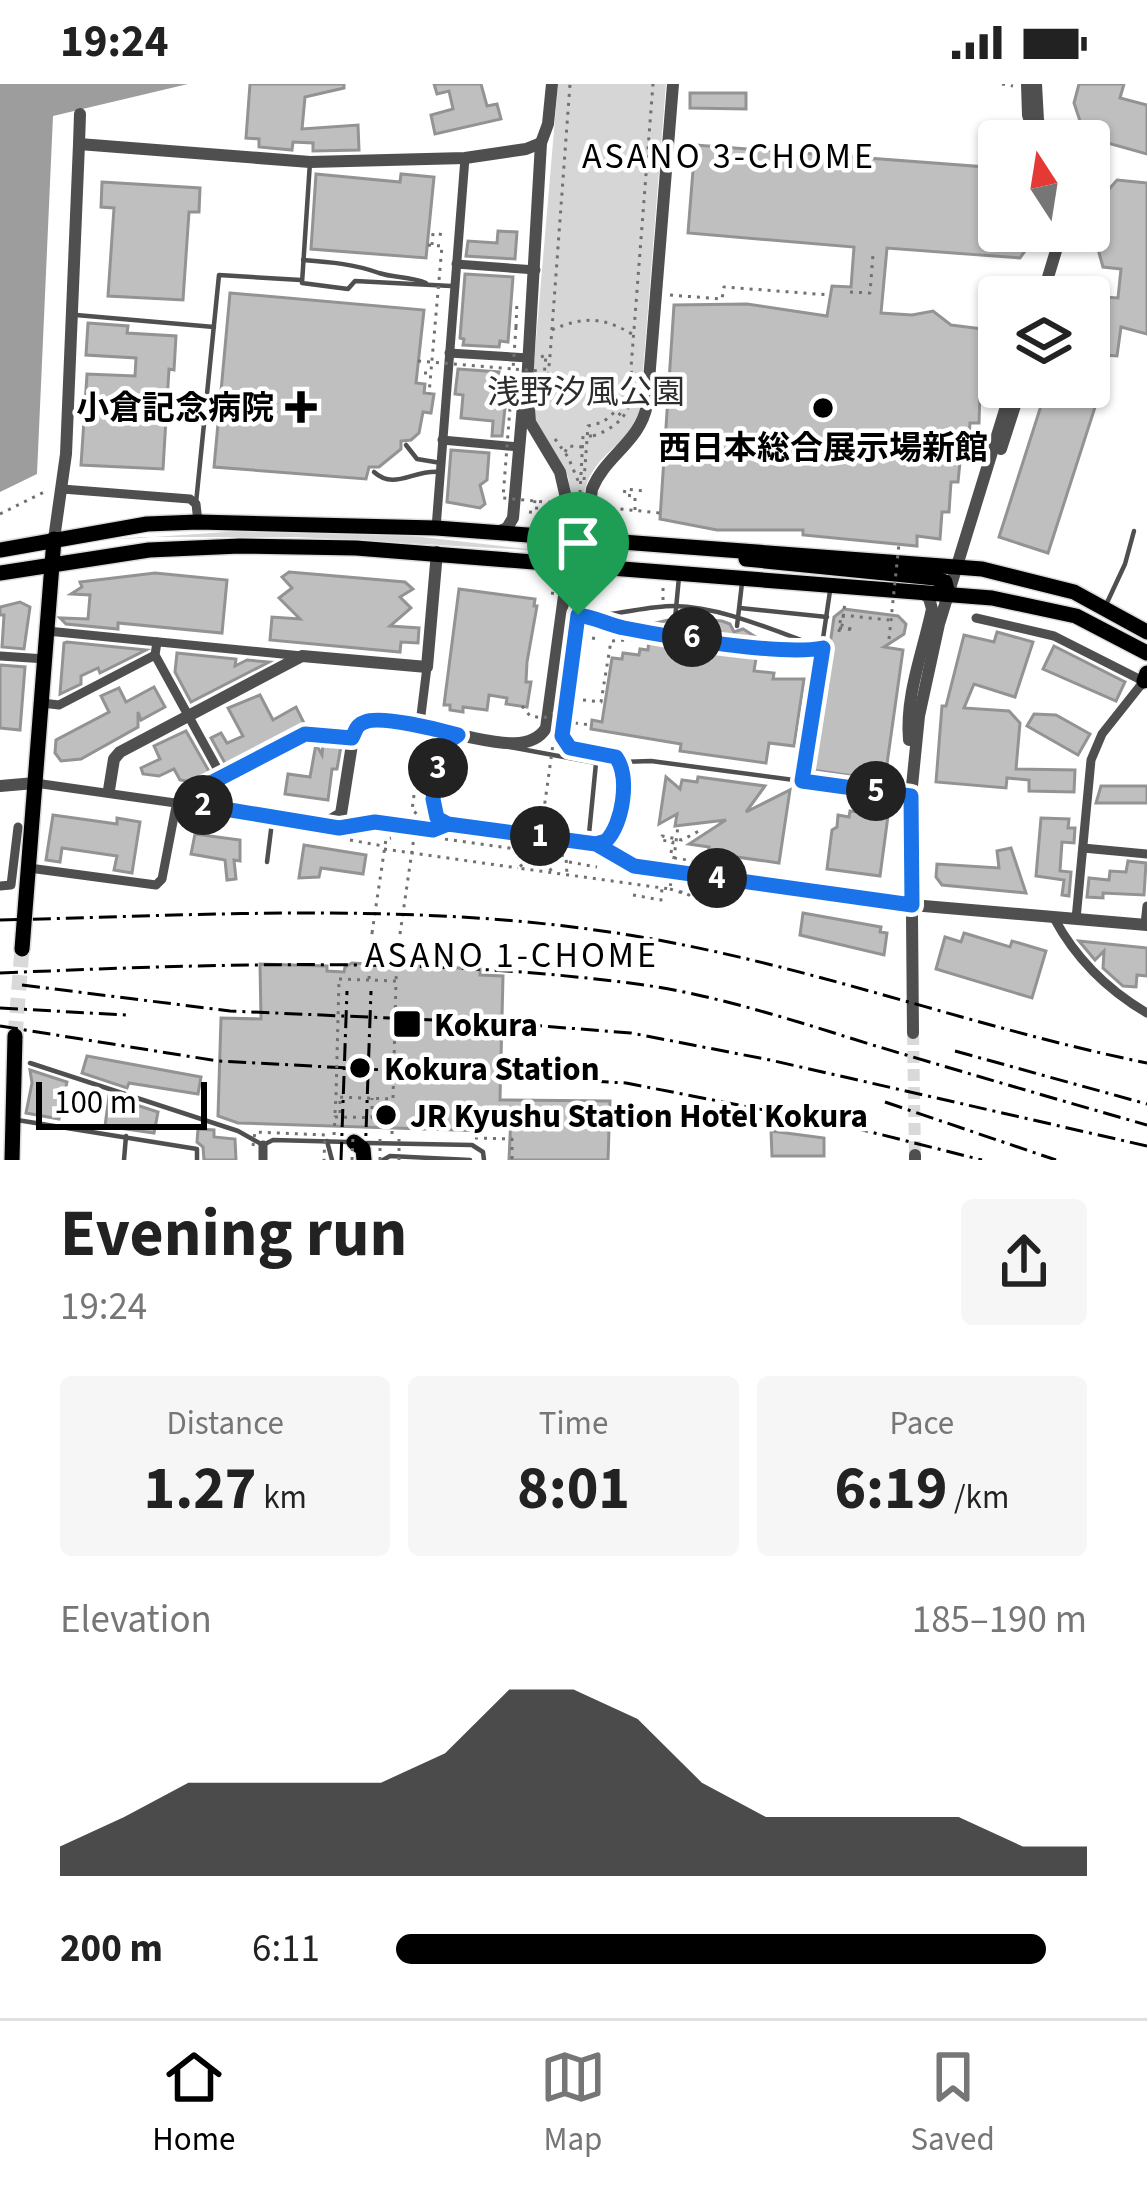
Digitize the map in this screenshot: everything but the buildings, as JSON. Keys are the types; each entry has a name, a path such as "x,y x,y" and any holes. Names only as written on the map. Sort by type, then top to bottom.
{"main road":[{"path":"0,550 197,513 496,532 958,568 1031,578 1105,607 1147,632"},
{"path":"22,949 28,868 24,828 35,783 54,539"},
{"path":"0,573 122,553 240,546 437,552 948,594 1052,608 1100,626 1146,653"},
{"path":"702,550 765,563 935,578 945,582 948,594"},
{"path":"12,1160 6,1120 15,1036"},
{"path":"353,1146 362,1149 364,1160"}],"street":[{"path":"552,84 541,143 529,358 534,434 566,487 568,538 576,563 578,615 563,740 576,750 621,762 624,775 614,832 620,855 634,866"},
{"path":"334,822 352,738 358,726 368,721 529,743 546,728 595,482 605,465 635,436 645,417 673,84"},
{"path":"1026,85 1030,120"},
{"path":"1026,85 1038,120"},
{"path":"54,539 72,314 80,114"},
{"path":"79,144 310,162 465,158 541,143"},
{"path":"436,528 465,158"},
{"path":"456,264 536,270"},
{"path":"448,353 529,358"},
{"path":"496,532 508,528 513,518 522,408 533,398"},
{"path":"913,1034 911,796 923,688 948,594 1010,408"},
{"path":"442,440 519,447"},
{"path":"55,489 190,499 197,513"},
{"path":"415,726 421,715 437,552"},
{"path":"912,771 907,722 932,609 921,592"},
{"path":"976,618 1054,636 1146,679 1102,734 1090,760 1076,920"},
{"path":"47,631 427,667"},
{"path":"157,641 155,655 222,777"},
{"path":"42,704 59,705 155,655"},
{"path":"0,656 46,659"},
{"path":"109,790 116,755 302,656"},
{"path":"200,805 202,789 305,734 352,738"},
{"path":"458,735 442,746 433,799 437,818 448,824 596,844 614,832"},
{"path":"0,786 35,783 109,790 273,817 433,830 448,824"},
{"path":"28,868 156,885 162,879 177,801"},
{"path":"0,825 24,828 11,885 0,886"},
{"path":"596,844 634,866 912,905 1146,925 1147,906"},
{"path":"1083,848 1147,854"},
{"path":"1054,918 1101,981 1147,1013"},
{"path":"258,1145 263,1160"}],"lane":[{"path":"301,280 310,162"},
{"path":"303,260 356,265 426,284 454,286"},
{"path":"197,513 219,274 348,289 356,281 356,265"},
{"path":"356,281 426,284"},
{"path":"72,314 214,328"},
{"path":"406,445 417,459 440,468"},
{"path":"374,472 383,479 400,480 440,468"},
{"path":"1105,607 1134,531"},
{"path":"675,619 679,572"},
{"path":"738,623 743,577"},
{"path":"802,781 830,585"},
{"path":"578,615 598,617 676,606 823,648"},
{"path":"740,608 827,616"},
{"path":"598,617 619,627 791,650 823,648"},
{"path":"500,741 515,750 596,763 589,834 578,842"},
{"path":"621,762 639,760 911,796"},
{"path":"267,862 273,817"},
{"path":"30,1063 238,1130 258,1145 273,1140 353,1146 472,1145 483,1152 484,1160"},
{"path":"6,1120 196,1149 197,1160"},
{"path":"124,1160 126,1136"},
{"path":"327,1141 328,1160"},
{"path":"379,1160 390,1156 470,1160"}],"path":[{"path":"533,398 548,376 569,84"},
{"path":"653,84 634,335 634,396 624,418 593,436 584,436 580,494 591,506 660,513"},
{"path":"1003,84 1026,85"},
{"path":"550,161 564,162"},
{"path":"429,394 442,246 430,243 433,233 444,235"},
{"path":"850,292 870,293 873,254"},
{"path":"640,260 651,261"},
{"path":"670,295 722,299 724,286 830,295"},
{"path":"517,300 503,498 566,504 578,516 557,711 566,721 591,725"},
{"path":"551,331 583,318 598,319 634,335"},
{"path":"418,362 540,370 541,355 546,356 544,376 548,376"},
{"path":"555,439 567,449 579,483 584,483 588,426 616,411 624,418"},
{"path":"567,449 583,447"},
{"path":"0,514 55,489"},
{"path":"634,510 635,496 624,495 625,489 645,491"},
{"path":"566,504 580,494"},
{"path":"531,510 535,500"},
{"path":"578,516 591,506"},
{"path":"889,639 899,544"},
{"path":"662,602 663,588"},
{"path":"551,593 573,596"},
{"path":"844,602 842,626 854,628 840,630 842,615 891,621"},
{"path":"583,700 602,702 609,641 644,639"},
{"path":"522,706 530,716 544,718 557,711"},
{"path":"544,718 555,730"},
{"path":"518,868 538,852 555,730 566,721"},
{"path":"392,1136 396,981 417,814 412,810 414,795"},
{"path":"350,841 672,892 678,826"},
{"path":"674,856 673,842 661,840 662,836 677,839 699,831"},
{"path":"435,838 566,856 571,865"},
{"path":"369,981 385,849"},
{"path":"538,852 553,873"},
{"path":"571,865 597,867"},
{"path":"567,875 571,865"},
{"path":"633,896 661,900 662,888"},
{"path":"334,1135 340,980 396,981"},
{"path":"338,1097 393,1099"},
{"path":"372,1118 373,1098"},
{"path":"337,1117 392,1118"},
{"path":"258,1145 255,1132 325,1135 328,1160"},
{"path":"379,1160 380,1136"},
{"path":"399,1136 399,1160"}],"green space":[{"name":"浅野汐風公園","path":"558,84 666,84 640,409 624,437 589,478 580,518 573,518 568,476 538,432 531,398"},
{"path":"257,530 386,533 546,551 297,537 154,537"}],"shaded area":[{"path":"0,84 188,84 53,116 37,474 0,492"}],"tunnel":[{"path":"15,1036 22,949"},
{"path":"913,1033 915,1155"}],"railway":[{"path":"0,920 318,913 556,925 700,948 1147,1063"},
{"path":"0,973 239,965 399,966 637,984 758,1010 1147,1125"},
{"path":"22,985 230,1011 631,1033 1147,1146"},
{"path":"341,1160 347,991"},
{"path":"365,1160 371,991"},
{"path":"0,1008 126,1015"},
{"path":"0,1026 218,1061 626,1083 851,1127 982,1160"},
{"path":"955,1051 1147,1104"},
{"path":"885,1102 1056,1160"}],"place":[{"name":"小倉記念病院","path":"301,407"},
{"name":"西日本総合展示場新館","path":"823,408"},
{"name":"Kokura","path":"407,1024"},
{"name":"Kokura Station","path":"360,1068"},
{"name":"JR Kyushu Station Hotel Kokura","path":"386,1115"}],"district":[{"name":"ASANO 3-CHOME","path":"729,155"},
{"name":"ASANO 1-CHOME","path":"512,954"}],"route":[{"path":"578,615 562,736 570,748 621,762 624,775 618,823 606,841 596,844 448,824 433,830 375,822 339,828 200,805 205,786 305,734 352,738 358,726 368,721 430,728 458,735 442,746 433,799 437,818 448,824 528,835 596,844 634,866 912,905 911,796 802,781 823,648 803,652 728,642 619,627 598,617 578,615"}]}
